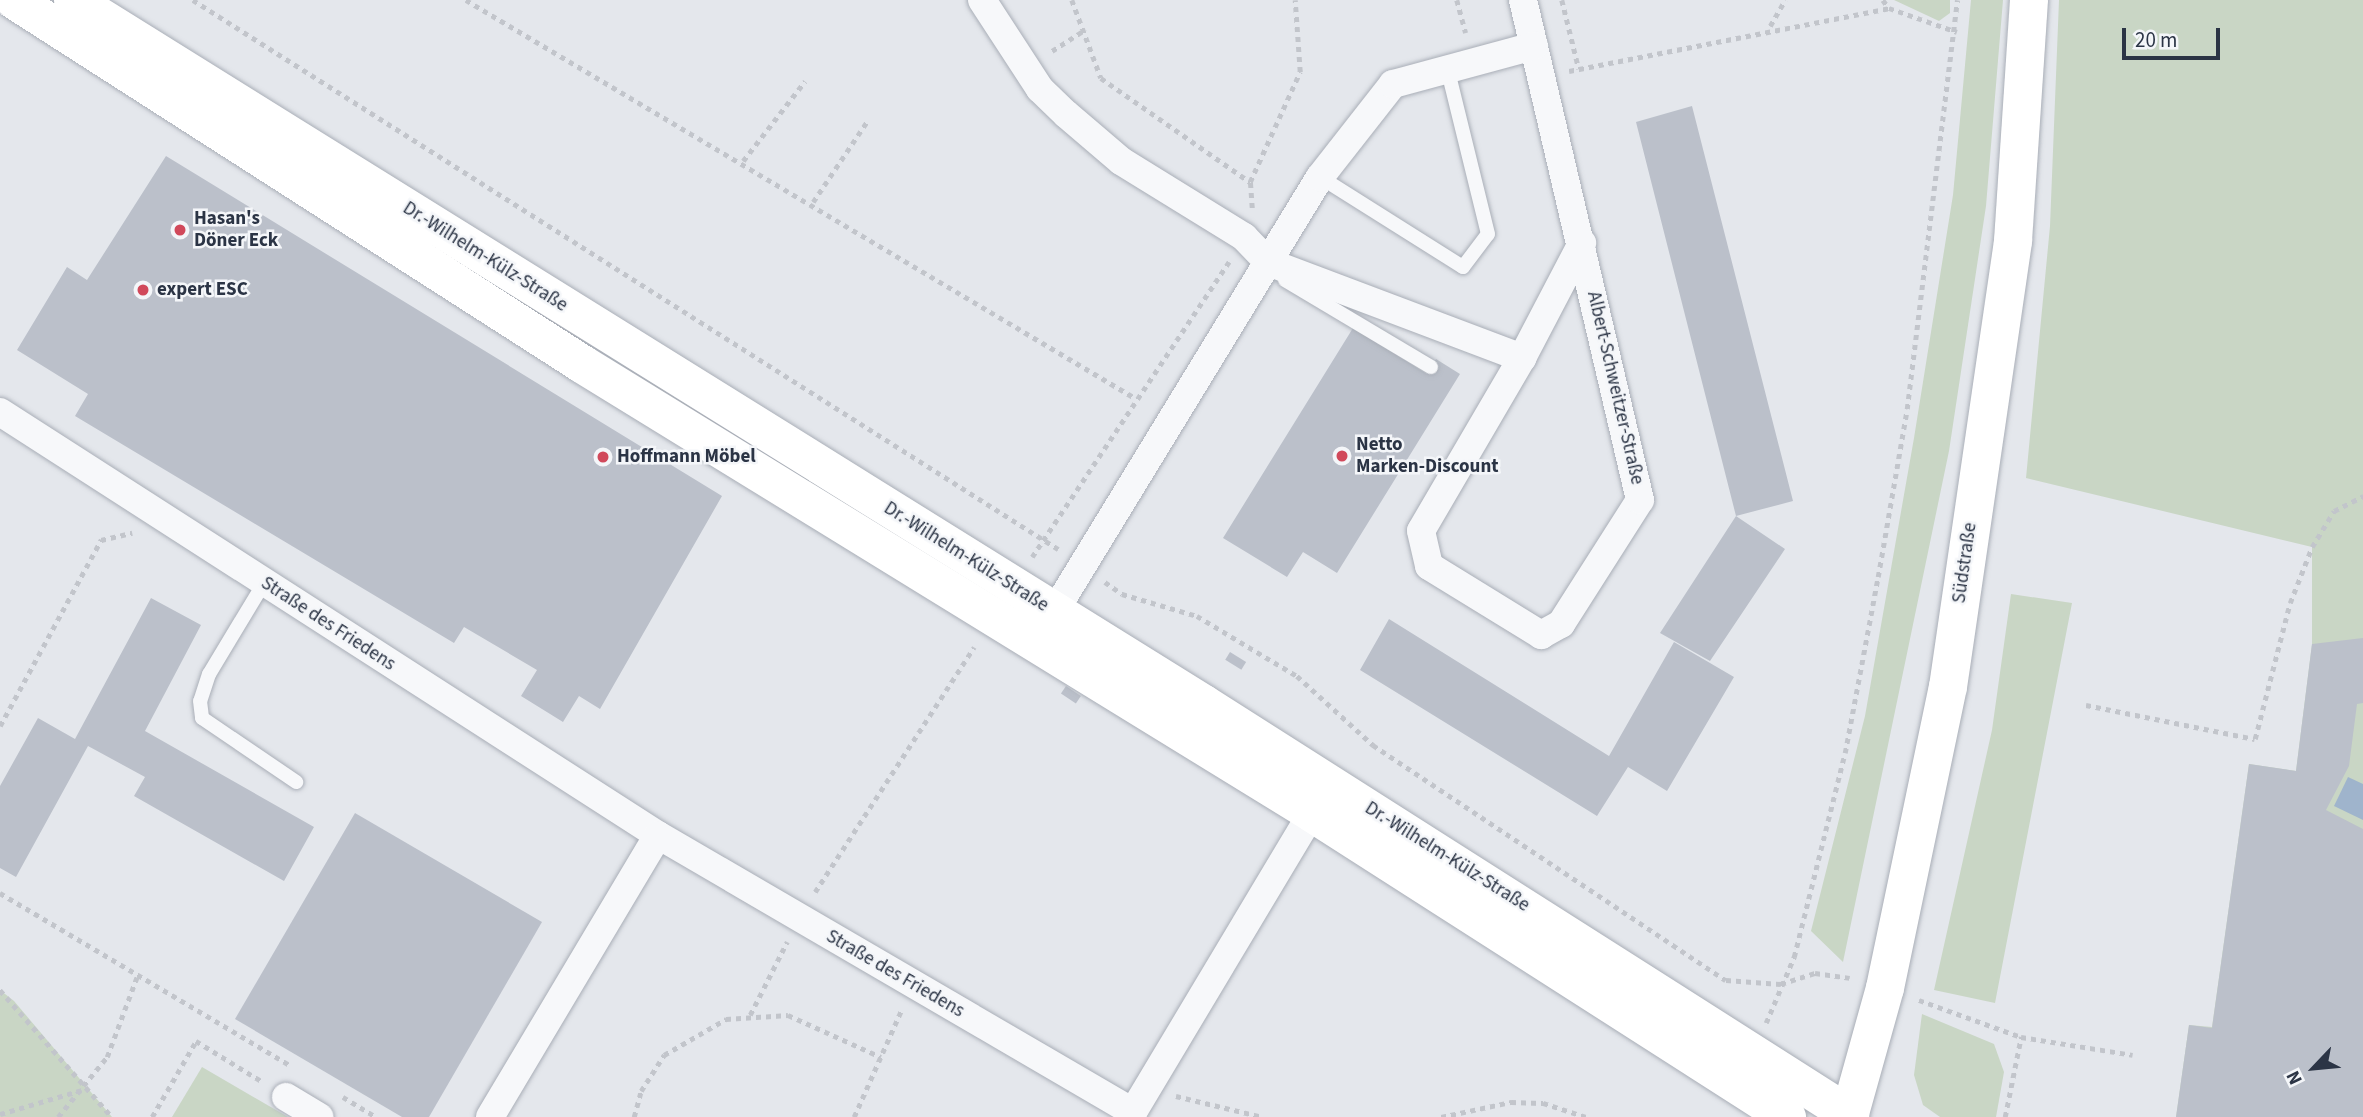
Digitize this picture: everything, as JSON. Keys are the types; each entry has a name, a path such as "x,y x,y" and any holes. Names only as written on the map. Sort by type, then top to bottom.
{"street":[{"name":"Dr.-Wilhelm-Külz-Straße","path":"15,0 1033,645 1312,813 1787,1117"},
{"name":"Dr.-Wilhelm-Külz-Straße","path":"73,0 1055,612 1852,1116"},
{"path":"982,0 1040,89 1121,161 1258,254 1522,358"},
{"name":"Albert-Schweitzer-Straße","path":"1523,0 1582,243 1640,500 1561,624 1541,635 1429,566 1420,531 1522,358 1582,243"},
{"name":"Südstraße","path":"1852,1116 1885,988 1948,687 2013,241 2029,0"},
{"path":"1033,645 1083,567 1258,254 1394,84 1447,67 1534,46"},
{"name":"Straße des Friedens","path":"0,412 658,835 1132,1114 1312,813"},
{"path":"490,1117 658,835"},
{"path":"286,1097 319,1117"}],"lane":[{"path":"1320,177 1463,267 1488,234 1447,67"},
{"path":"1258,254 1431,367"},
{"path":"264,583 209,674 200,701 202,718 296,782"}],"path":[{"path":"193,0 1044,539 1122,594 1197,616 1297,676 1373,745 1726,980 1782,985 1845,752 1878,577 1957,32 1957,0"},
{"path":"466,0 813,202 1135,398"},
{"path":"1072,0 1086,29 1101,78 1250,183"},
{"path":"1044,539 1135,398 1150,384 1258,254 1250,183 1300,72 1295,0"},
{"path":"1562,0 1579,69"},
{"path":"1769,27 1785,0"},
{"path":"1883,0 1889,8"},
{"path":"1541,76 1769,27 1889,8 1957,32"},
{"path":"1026,67 1086,29"},
{"path":"743,161 805,81"},
{"path":"813,202 868,120"},
{"path":"2086,705 2255,738 2286,614 2312,547 2334,511 2363,496"},
{"path":"0,726 101,540 130,532 141,539"},
{"path":"750,1015 798,919 976,644"},
{"path":"0,893 216,1021"},
{"path":"58,1117 86,1088 107,1057 138,974"},
{"path":"854,1117 912,984"},
{"path":"0,990 112,1117"},
{"path":"634,1117 642,1091 664,1055 705,1027 750,1015 809,1021 881,1058"},
{"path":"2005,1117 2021,1037 2133,1055"},
{"path":"152,1117 196,1041 286,1097"},
{"path":"1150,1084 1263,1117"},
{"path":"0,1114 86,1088"},
{"path":"1441,1117 1511,1102 1543,1102 1586,1117"}],"green space":[{"path":"1894,0 1950,0 1950,13 1939,21"},
{"path":"1971,0 2003,0 1986,206 1949,451 1843,962 1811,931 1865,716 1914,438 1953,195"},
{"path":"2059,0 2363,0 2363,1117 2176,1117 2189,1025 2212,1027 2249,764 2296,771 2312,644 2312,547 2026,478 2050,226"},
{"path":"2011,594 2072,603 1995,1003 1934,990 1992,730"},
{"path":"0,990 14,1001 112,1117 0,1117"},
{"path":"1922,1014 1994,1044 2004,1072 1996,1117 1940,1117 1923,1105 1914,1075"},
{"path":"202,1067 288,1117 172,1117"}],"water":[{"path":"2348,777 2363,784 2363,820 2334,806"}],"building":[{"path":"1692,106 1793,501 1736,516 1636,122"},
{"path":"166,156 722,496 600,709 579,696 563,722 521,696 537,670 464,627 454,643 75,416 88,394 17,350 67,267 87,280"},
{"name":"Netto Marken-Discount","path":"1353,328 1427,374 1436,359 1460,374 1337,573 1303,552 1287,577 1223,538"},
{"path":"1736,516 1785,549 1710,661 1660,633"},
{"path":"151,598 201,625 145,731 314,827 284,881 134,796 145,777 88,746 16,877 0,868 0,786 38,718 75,739"},
{"path":"1389,619 1609,756 1674,642 1734,677 1667,791 1628,767 1597,816 1360,670"},
{"path":"2363,638 2363,703 2357,704 2349,766 2326,810 2363,829 2363,1117 2176,1117 2189,1025 2212,1028 2249,764 2296,771 2312,644"},
{"path":"1230,652 1246,662 1241,670 1225,660"},
{"path":"1066,686 1081,696 1076,704 1061,693"},
{"path":"355,813 542,922 429,1117 402,1117 235,1019"}],"place":[{"name":"Hasan's Döner Eck","path":"180,230"},
{"name":"expert ESC","path":"143,290"},
{"name":"Netto Marken-Discount","path":"1342,456"},
{"name":"Hoffmann Möbel","path":"603,457"}]}
